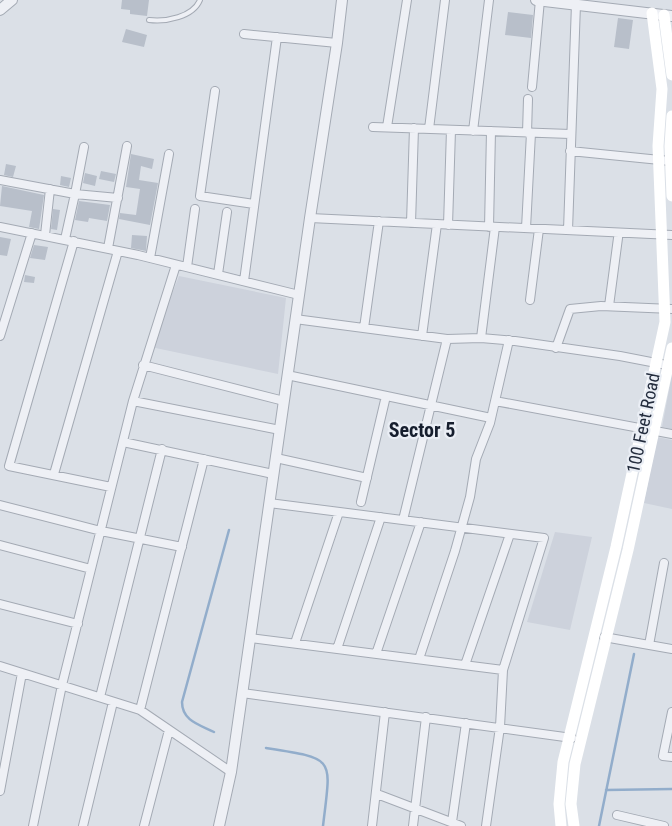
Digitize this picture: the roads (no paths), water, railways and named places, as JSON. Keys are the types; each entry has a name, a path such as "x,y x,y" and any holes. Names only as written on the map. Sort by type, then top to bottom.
{"main road":[{"path":"663,15 672,75"},
{"name":"100 Feet Road","path":"561,826 560,783 562,762 570,738 595,635 656,363 667,336 665,322 668,309 667,235 658,159 662,89 663,15"},
{"path":"672,116 670,161 672,196"},
{"name":"100 Feet Road","path":"574,826 571,804 572,777 607,637 670,366 672,348"}],"street":[{"path":"0,10 12,0"},
{"path":"219,826 231,772 342,0"},
{"path":"388,127 406,0"},
{"path":"429,129 445,0"},
{"path":"473,130 489,0"},
{"path":"536,0 663,15"},
{"path":"532,87 540,0"},
{"path":"568,230 576,4"},
{"path":"244,34 337,43"},
{"path":"244,281 277,37"},
{"path":"215,91 200,196 254,204"},
{"path":"526,228 529,133 528,99"},
{"path":"373,127 570,134"},
{"path":"411,223 414,128"},
{"path":"448,225 451,130"},
{"path":"481,338 492,227 492,131"},
{"path":"108,248 127,146"},
{"path":"65,239 84,147"},
{"path":"570,151 670,161"},
{"path":"150,258 169,154"},
{"path":"0,180 75,194 118,198"},
{"path":"45,235 50,189"},
{"path":"187,267 195,209"},
{"path":"218,274 227,212"},
{"path":"310,218 667,235"},
{"path":"364,328 379,221"},
{"path":"422,336 437,224"},
{"path":"0,227 108,248 299,295"},
{"path":"530,300 539,229"},
{"path":"0,336 32,233"},
{"path":"610,306 618,238"},
{"path":"74,241 10,466 111,487"},
{"path":"54,474 118,251"},
{"path":"33,826 62,686 111,487 142,366 176,265"},
{"path":"556,348 570,309 610,306 668,309"},
{"path":"295,319 447,339 481,338 509,340 620,356 670,366"},
{"path":"403,520 447,339"},
{"path":"419,659 470,497 476,460 491,418 509,340"},
{"path":"142,366 284,401"},
{"path":"288,375 491,418"},
{"path":"361,502 386,396"},
{"path":"495,400 672,434"},
{"path":"133,401 280,430"},
{"path":"123,442 273,474"},
{"path":"100,697 162,449"},
{"path":"276,458 367,478"},
{"path":"140,710 204,459"},
{"path":"269,503 544,538 503,670 500,727 486,826"},
{"path":"0,504 100,531 182,547"},
{"path":"295,644 339,512"},
{"path":"337,649 381,517"},
{"path":"376,654 420,522"},
{"path":"464,665 510,534"},
{"path":"0,545 91,569"},
{"path":"649,644 664,562"},
{"path":"0,604 78,624"},
{"path":"595,635 672,649"},
{"path":"250,638 503,670"},
{"path":"0,666 140,710 231,772"},
{"path":"0,790 22,673"},
{"path":"242,694 500,727 582,740"},
{"path":"83,826 113,702"},
{"path":"372,826 385,712"},
{"path":"672,712 663,756 672,758"},
{"path":"413,826 426,718"},
{"path":"452,822 466,723"},
{"path":"144,826 168,730"},
{"path":"376,794 415,807 461,826"},
{"path":"617,815 631,822 664,826"}],"lane":[{"path":"149,20 162,22 188,13 198,6 200,0"}],"waterway":[{"path":"214,732 188,718 182,702 229,530"},
{"path":"599,826 634,654"},
{"path":"266,748 306,755 317,759 324,765 327,774 327,786 323,826"},
{"path":"606,790 672,789"}],"district":[{"name":"Sector 5","path":"422,430"}]}
